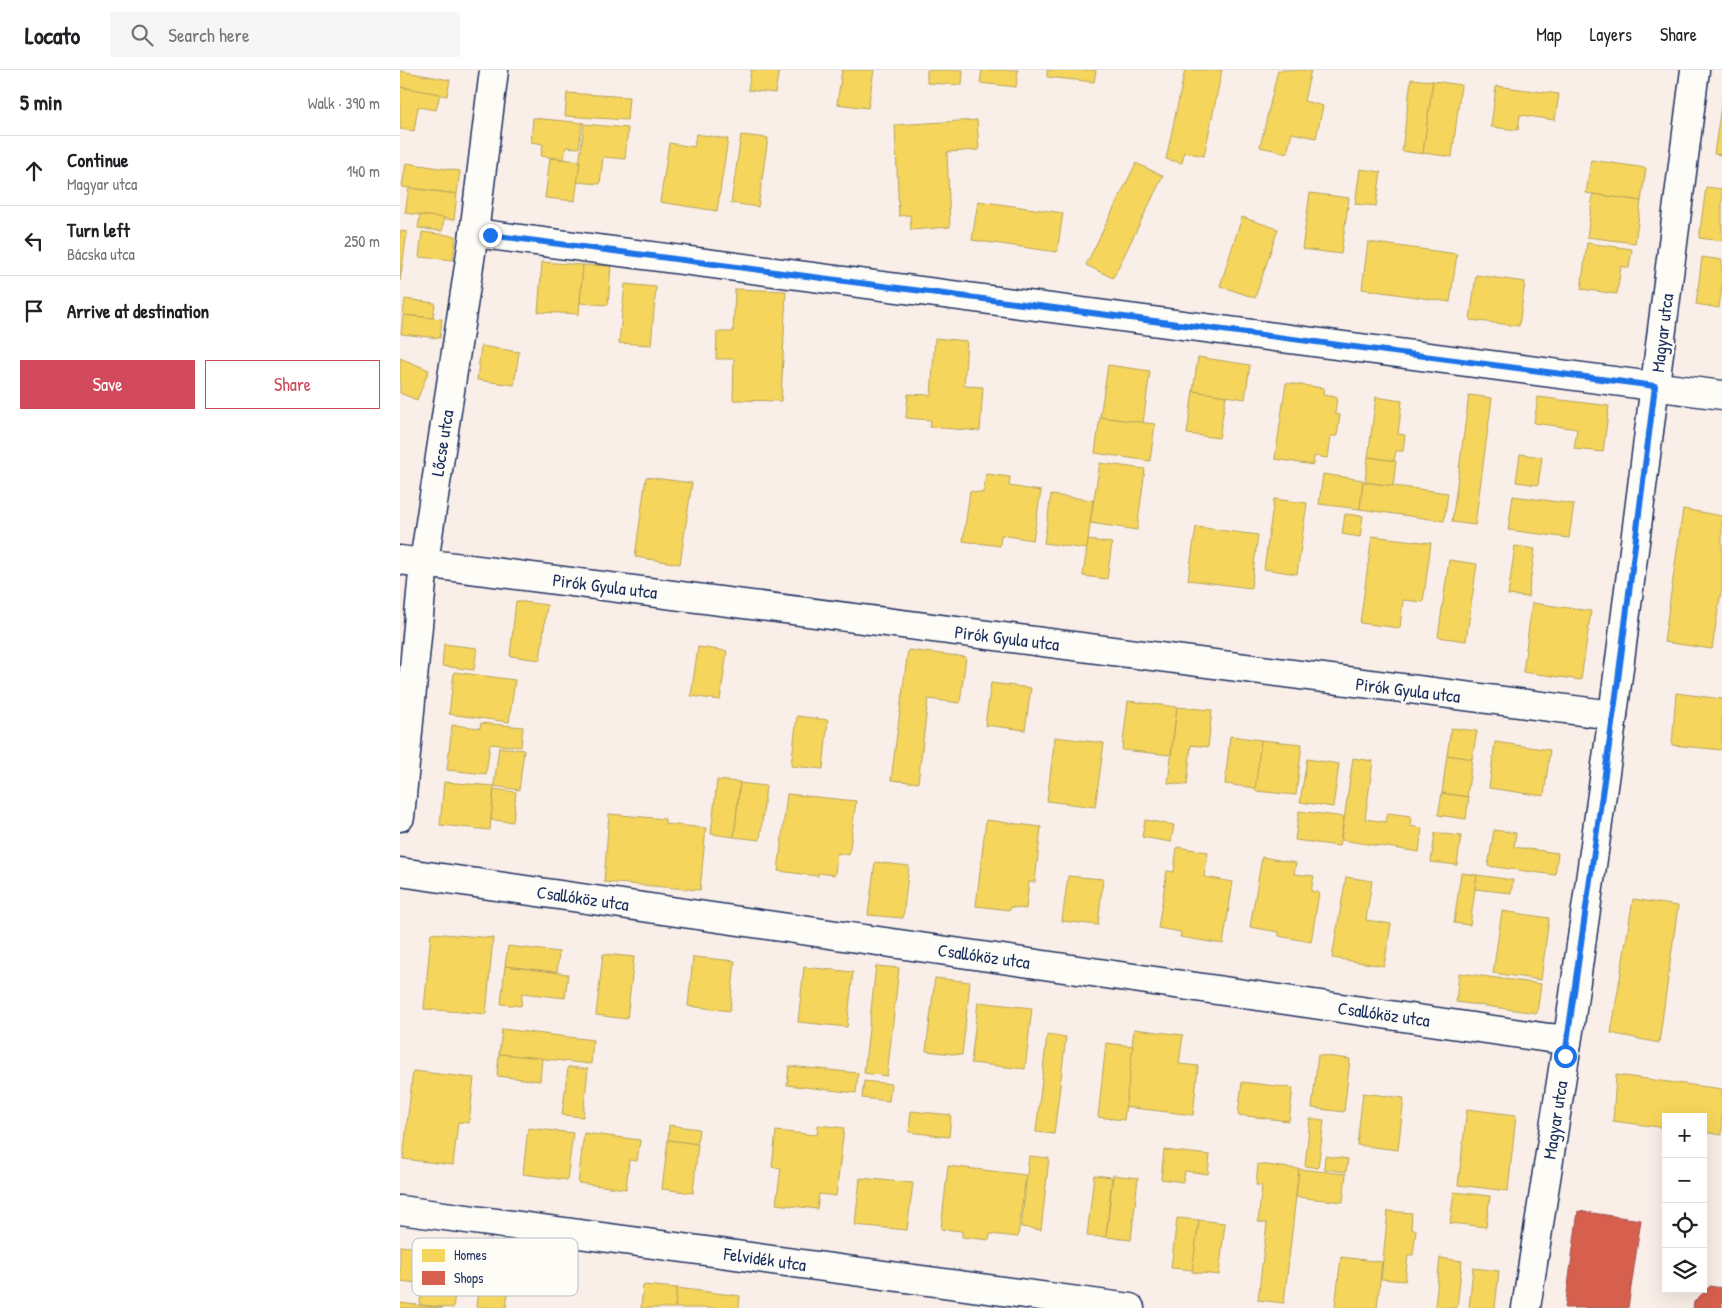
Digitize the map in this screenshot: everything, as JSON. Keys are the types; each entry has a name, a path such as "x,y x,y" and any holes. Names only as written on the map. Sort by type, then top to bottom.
{"street":[{"name":"Lőcse utca","path":"400,817 412,561 474,234 494,70"},
{"name":"Magyar utca","path":"1526,1308 1567,1039 1613,715 1695,70"},
{"path":"474,234 1722,395"},
{"name":"Pirók Gyula utca","path":"412,561 1613,715"},
{"name":"Csallóköz utca","path":"400,872 1567,1039"},
{"name":"Felvidék utca","path":"400,1210 1130,1308"}],"building: Homes":[{"path":"751,70 779,70 775,93 748,90"},
{"path":"842,70 874,70 868,108 837,104"},
{"path":"927,70 963,70 962,85 927,83"},
{"path":"982,70 1018,70 1016,87 980,83"},
{"path":"1047,70 1096,70 1094,82 1047,77"},
{"path":"1185,70 1222,70 1204,156 1184,152 1182,163 1166,159"},
{"path":"1278,70 1311,70 1304,101 1323,106 1316,138 1292,133 1287,153 1260,147"},
{"path":"400,71 450,80 447,96 400,87"},
{"path":"1411,79 1433,81 1423,154 1402,151"},
{"path":"1433,81 1461,85 1452,157 1423,153"},
{"path":"1496,86 1559,94 1555,120 1520,115 1518,130 1491,127"},
{"path":"400,87 440,94 436,110 418,107 414,131 400,129"},
{"path":"567,93 629,97 627,120 565,116"},
{"path":"1722,99 1722,155 1714,154"},
{"path":"533,118 584,123 582,124 579,148 566,147 564,159 541,156 543,144 531,142"},
{"path":"977,120 979,150 947,152 950,227 911,230 910,215 899,216 895,125"},
{"path":"584,124 628,128 625,159 603,157 600,184 577,182"},
{"path":"696,134 728,139 717,211 660,202 669,143 694,147"},
{"path":"741,135 768,138 758,207 731,203"},
{"path":"550,158 580,161 575,201 545,198"},
{"path":"1591,160 1646,168 1641,201 1586,193"},
{"path":"406,163 460,171 457,194 402,187"},
{"path":"1136,163 1163,176 1113,278 1086,265"},
{"path":"1360,169 1381,172 1376,206 1355,204"},
{"path":"1706,187 1722,189 1722,241 1699,238"},
{"path":"409,188 457,194 454,220 405,213"},
{"path":"1310,193 1349,198 1341,254 1302,249"},
{"path":"1593,194 1641,201 1635,243 1587,237"},
{"path":"978,201 1063,213 1057,252 972,240"},
{"path":"420,215 444,218 442,231 418,228"},
{"path":"1242,217 1278,229 1255,298 1220,286"},
{"path":"400,231 407,232 400,281"},
{"path":"422,232 456,236 453,260 419,257"},
{"path":"1368,242 1457,254 1450,302 1362,289"},
{"path":"1587,243 1632,249 1629,268 1621,266 1617,294 1581,289"},
{"path":"1702,257 1722,260 1722,286 1719,308 1696,304"},
{"path":"542,262 583,265 579,314 538,312"},
{"path":"583,265 611,266 608,305 580,303"},
{"path":"1476,275 1525,282 1519,326 1470,320"},
{"path":"625,284 656,287 651,345 619,343"},
{"path":"735,289 786,291 781,401 733,400 734,359 716,359 717,332 733,332"},
{"path":"405,299 435,303 433,318 403,315"},
{"path":"403,315 442,319 440,338 401,334"},
{"path":"935,338 967,341 964,386 983,387 980,431 930,427 931,420 906,418 908,394 931,395"},
{"path":"481,346 519,352 514,385 477,380"},
{"path":"1198,357 1250,365 1245,399 1193,391"},
{"path":"400,358 429,370 417,400 400,393"},
{"path":"1108,365 1150,371 1143,423 1100,417"},
{"path":"1286,383 1324,388 1323,395 1337,397 1335,414 1340,415 1337,436 1331,436 1328,458 1314,456 1313,465 1275,459"},
{"path":"1193,391 1226,396 1219,438 1187,434"},
{"path":"1469,395 1492,398 1475,525 1452,522"},
{"path":"1376,397 1402,401 1398,434 1405,435 1403,451 1396,451 1394,461 1368,457"},
{"path":"1538,397 1609,406 1603,452 1574,449 1577,429 1534,423"},
{"path":"1100,417 1155,424 1150,461 1095,453"},
{"path":"1520,454 1542,457 1538,485 1516,482"},
{"path":"1368,457 1396,461 1393,486 1365,482"},
{"path":"1100,463 1145,469 1137,530 1090,523"},
{"path":"986,474 1010,477 1009,486 1041,491 1033,540 1001,535 1000,546 963,541 970,491 983,493"},
{"path":"1323,474 1363,480 1360,509 1319,504"},
{"path":"646,477 692,483 680,564 635,557"},
{"path":"1363,482 1448,493 1444,521 1360,509"},
{"path":"1051,495 1093,500 1087,549 1044,543"},
{"path":"1513,496 1574,504 1569,538 1508,530"},
{"path":"1274,499 1307,503 1297,574 1264,569"},
{"path":"1683,509 1722,516 1722,585 1712,649 1664,642"},
{"path":"1345,514 1363,516 1360,537 1342,534"},
{"path":"1196,527 1258,535 1251,588 1188,580"},
{"path":"1372,536 1431,543 1423,602 1403,600 1400,628 1360,623"},
{"path":"1088,540 1112,543 1107,579 1083,576"},
{"path":"1515,546 1535,549 1528,597 1508,595"},
{"path":"1449,560 1477,564 1466,641 1438,637"},
{"path":"516,601 547,605 540,660 510,656"},
{"path":"1532,603 1591,611 1581,680 1523,672"},
{"path":"444,644 477,648 474,670 442,666"},
{"path":"698,647 727,651 720,700 691,696"},
{"path":"908,650 966,657 960,703 928,699 918,783 891,780"},
{"path":"454,672 515,680 509,722 449,714"},
{"path":"991,683 1031,688 1025,730 985,725"},
{"path":"1676,693 1722,699 1722,750 1672,745"},
{"path":"1128,701 1177,707 1171,755 1122,750"},
{"path":"1177,707 1212,710 1208,747 1191,745 1187,785 1168,783"},
{"path":"797,716 828,720 823,769 791,766"},
{"path":"481,723 523,727 521,747 490,744 486,774 447,770 452,725 480,728"},
{"path":"1451,728 1477,731 1472,759 1447,755"},
{"path":"1230,736 1261,740 1256,788 1225,784"},
{"path":"1055,737 1104,743 1095,807 1047,801"},
{"path":"1261,740 1302,744 1296,795 1255,791"},
{"path":"1495,742 1550,750 1544,796 1489,788"},
{"path":"499,747 524,750 519,790 494,786"},
{"path":"1447,755 1472,759 1467,797 1442,793"},
{"path":"1353,758 1373,761 1365,819 1386,822 1388,813 1411,816 1410,826 1422,828 1419,852 1341,840"},
{"path":"1307,759 1339,764 1333,807 1300,802"},
{"path":"717,780 740,782 734,837 711,834"},
{"path":"444,782 494,786 490,830 440,825"},
{"path":"740,783 766,786 760,840 734,837"},
{"path":"494,789 516,792 513,822 491,820"},
{"path":"1442,793 1469,797 1466,819 1438,815"},
{"path":"787,794 856,801 849,855 837,853 835,875 818,873 818,876 778,871"},
{"path":"1299,811 1344,817 1339,846 1295,840"},
{"path":"609,814 665,819 665,824 706,828 700,890 604,882"},
{"path":"986,820 1041,827 1035,882 1029,882 1026,909 1010,907 1010,910 976,906"},
{"path":"1145,820 1174,825 1171,842 1142,837"},
{"path":"1494,830 1516,833 1514,847 1558,853 1555,875 1488,866"},
{"path":"1435,833 1461,836 1457,865 1431,862"},
{"path":"1177,847 1208,852 1204,877 1233,882 1223,944 1180,937 1181,932 1158,928 1167,871 1174,872"},
{"path":"1262,857 1296,863 1294,874 1314,876 1311,891 1319,893 1311,942 1279,936 1279,932 1250,927"},
{"path":"875,862 909,866 903,918 868,915"},
{"path":"1461,873 1477,875 1470,925 1454,923"},
{"path":"1477,875 1513,880 1511,893 1475,889"},
{"path":"1068,876 1103,879 1098,925 1062,921"},
{"path":"1346,877 1372,881 1366,920 1391,924 1384,966 1332,958"},
{"path":"1633,899 1678,906 1659,1043 1611,1033"},
{"path":"1502,911 1549,918 1541,980 1493,973"},
{"path":"431,933 493,938 486,1014 424,1009"},
{"path":"508,946 559,952 557,972 505,966"},
{"path":"603,954 634,957 627,1019 596,1015"},
{"path":"693,957 735,961 730,1011 688,1006"},
{"path":"505,966 568,974 565,998 522,993 521,1006 501,1004"},
{"path":"876,966 899,968 887,1076 864,1073"},
{"path":"804,967 853,972 847,1027 798,1022"},
{"path":"1459,973 1541,984 1537,1013 1456,1002"},
{"path":"935,978 970,982 962,1055 926,1051"},
{"path":"978,1002 1032,1008 1025,1069 971,1063"},
{"path":"502,1029 593,1040 591,1064 499,1054"},
{"path":"1134,1029 1183,1035 1179,1064 1198,1066 1193,1115 1125,1107"},
{"path":"1047,1035 1066,1037 1054,1134 1036,1132"},
{"path":"1106,1043 1133,1046 1124,1120 1098,1117"},
{"path":"499,1054 542,1058 540,1081 497,1076"},
{"path":"1318,1055 1350,1059 1344,1112 1312,1108"},
{"path":"789,1066 858,1073 856,1093 787,1085"},
{"path":"568,1067 588,1069 583,1117 562,1115"},
{"path":"413,1071 474,1078 469,1123 458,1122 453,1165 403,1159"},
{"path":"1616,1075 1722,1089 1722,1135 1707,1133 1707,1113 1662,1113 1662,1127 1613,1121"},
{"path":"864,1081 891,1084 889,1101 862,1098"},
{"path":"1242,1082 1293,1088 1289,1121 1238,1115"},
{"path":"1363,1093 1404,1098 1398,1150 1357,1145"},
{"path":"1467,1109 1516,1115 1508,1191 1458,1185"},
{"path":"911,1111 951,1115 949,1137 909,1132"},
{"path":"1310,1119 1324,1120 1318,1168 1305,1166"},
{"path":"669,1125 699,1129 697,1144 668,1140"},
{"path":"818,1125 844,1128 836,1196 819,1194 817,1209 776,1204 781,1168 772,1167 776,1131 817,1135"},
{"path":"528,1128 573,1133 567,1180 523,1174"},
{"path":"584,1133 640,1140 637,1161 629,1160 626,1189 578,1183"},
{"path":"668,1140 698,1144 693,1193 662,1189"},
{"path":"1164,1150 1210,1155 1208,1174 1185,1171 1183,1182 1161,1179"},
{"path":"1029,1156 1049,1158 1041,1230 1021,1227"},
{"path":"1325,1156 1348,1159 1346,1172 1324,1169"},
{"path":"1258,1164 1299,1169 1284,1303 1258,1300 1267,1223 1258,1222 1262,1186 1256,1185"},
{"path":"948,1166 1026,1175 1018,1237 990,1234 989,1240 962,1237 962,1231 941,1229"},
{"path":"1299,1169 1346,1174 1343,1202 1296,1197"},
{"path":"1094,1175 1112,1177 1106,1237 1087,1236"},
{"path":"1113,1175 1138,1178 1131,1240 1106,1237"},
{"path":"860,1178 913,1183 907,1230 855,1225"},
{"path":"1454,1192 1490,1196 1486,1227 1450,1223"},
{"path":"1388,1211 1412,1213 1411,1229 1416,1230 1413,1255 1408,1255 1405,1281 1381,1279"},
{"path":"1177,1218 1199,1220 1193,1270 1171,1268"},
{"path":"1199,1220 1225,1223 1219,1275 1192,1272"},
{"path":"400,1246 412,1247 412,1282 400,1281"},
{"path":"1341,1257 1382,1262 1377,1308 1335,1308"},
{"path":"1440,1258 1462,1261 1457,1308 1435,1307"},
{"path":"1473,1268 1499,1271 1495,1308 1469,1308"},
{"path":"643,1285 677,1288 675,1308 641,1308"},
{"path":"677,1288 740,1296 739,1308 675,1308"},
{"path":"421,1296 455,1296 453,1308 420,1305"},
{"path":"477,1296 508,1296 506,1308 476,1307"},
{"path":"400,1303 443,1308 400,1308"}],"building: Shops":[{"path":"1578,1211 1641,1220 1628,1308 1565,1308"},
{"path":"1710,1286 1722,1288 1722,1308 1693,1308 1694,1302 1703,1293 1707,1293 1707,1289"}],"route":[{"path":"490,235 1655,386 1616,696 1565,1056"}]}
